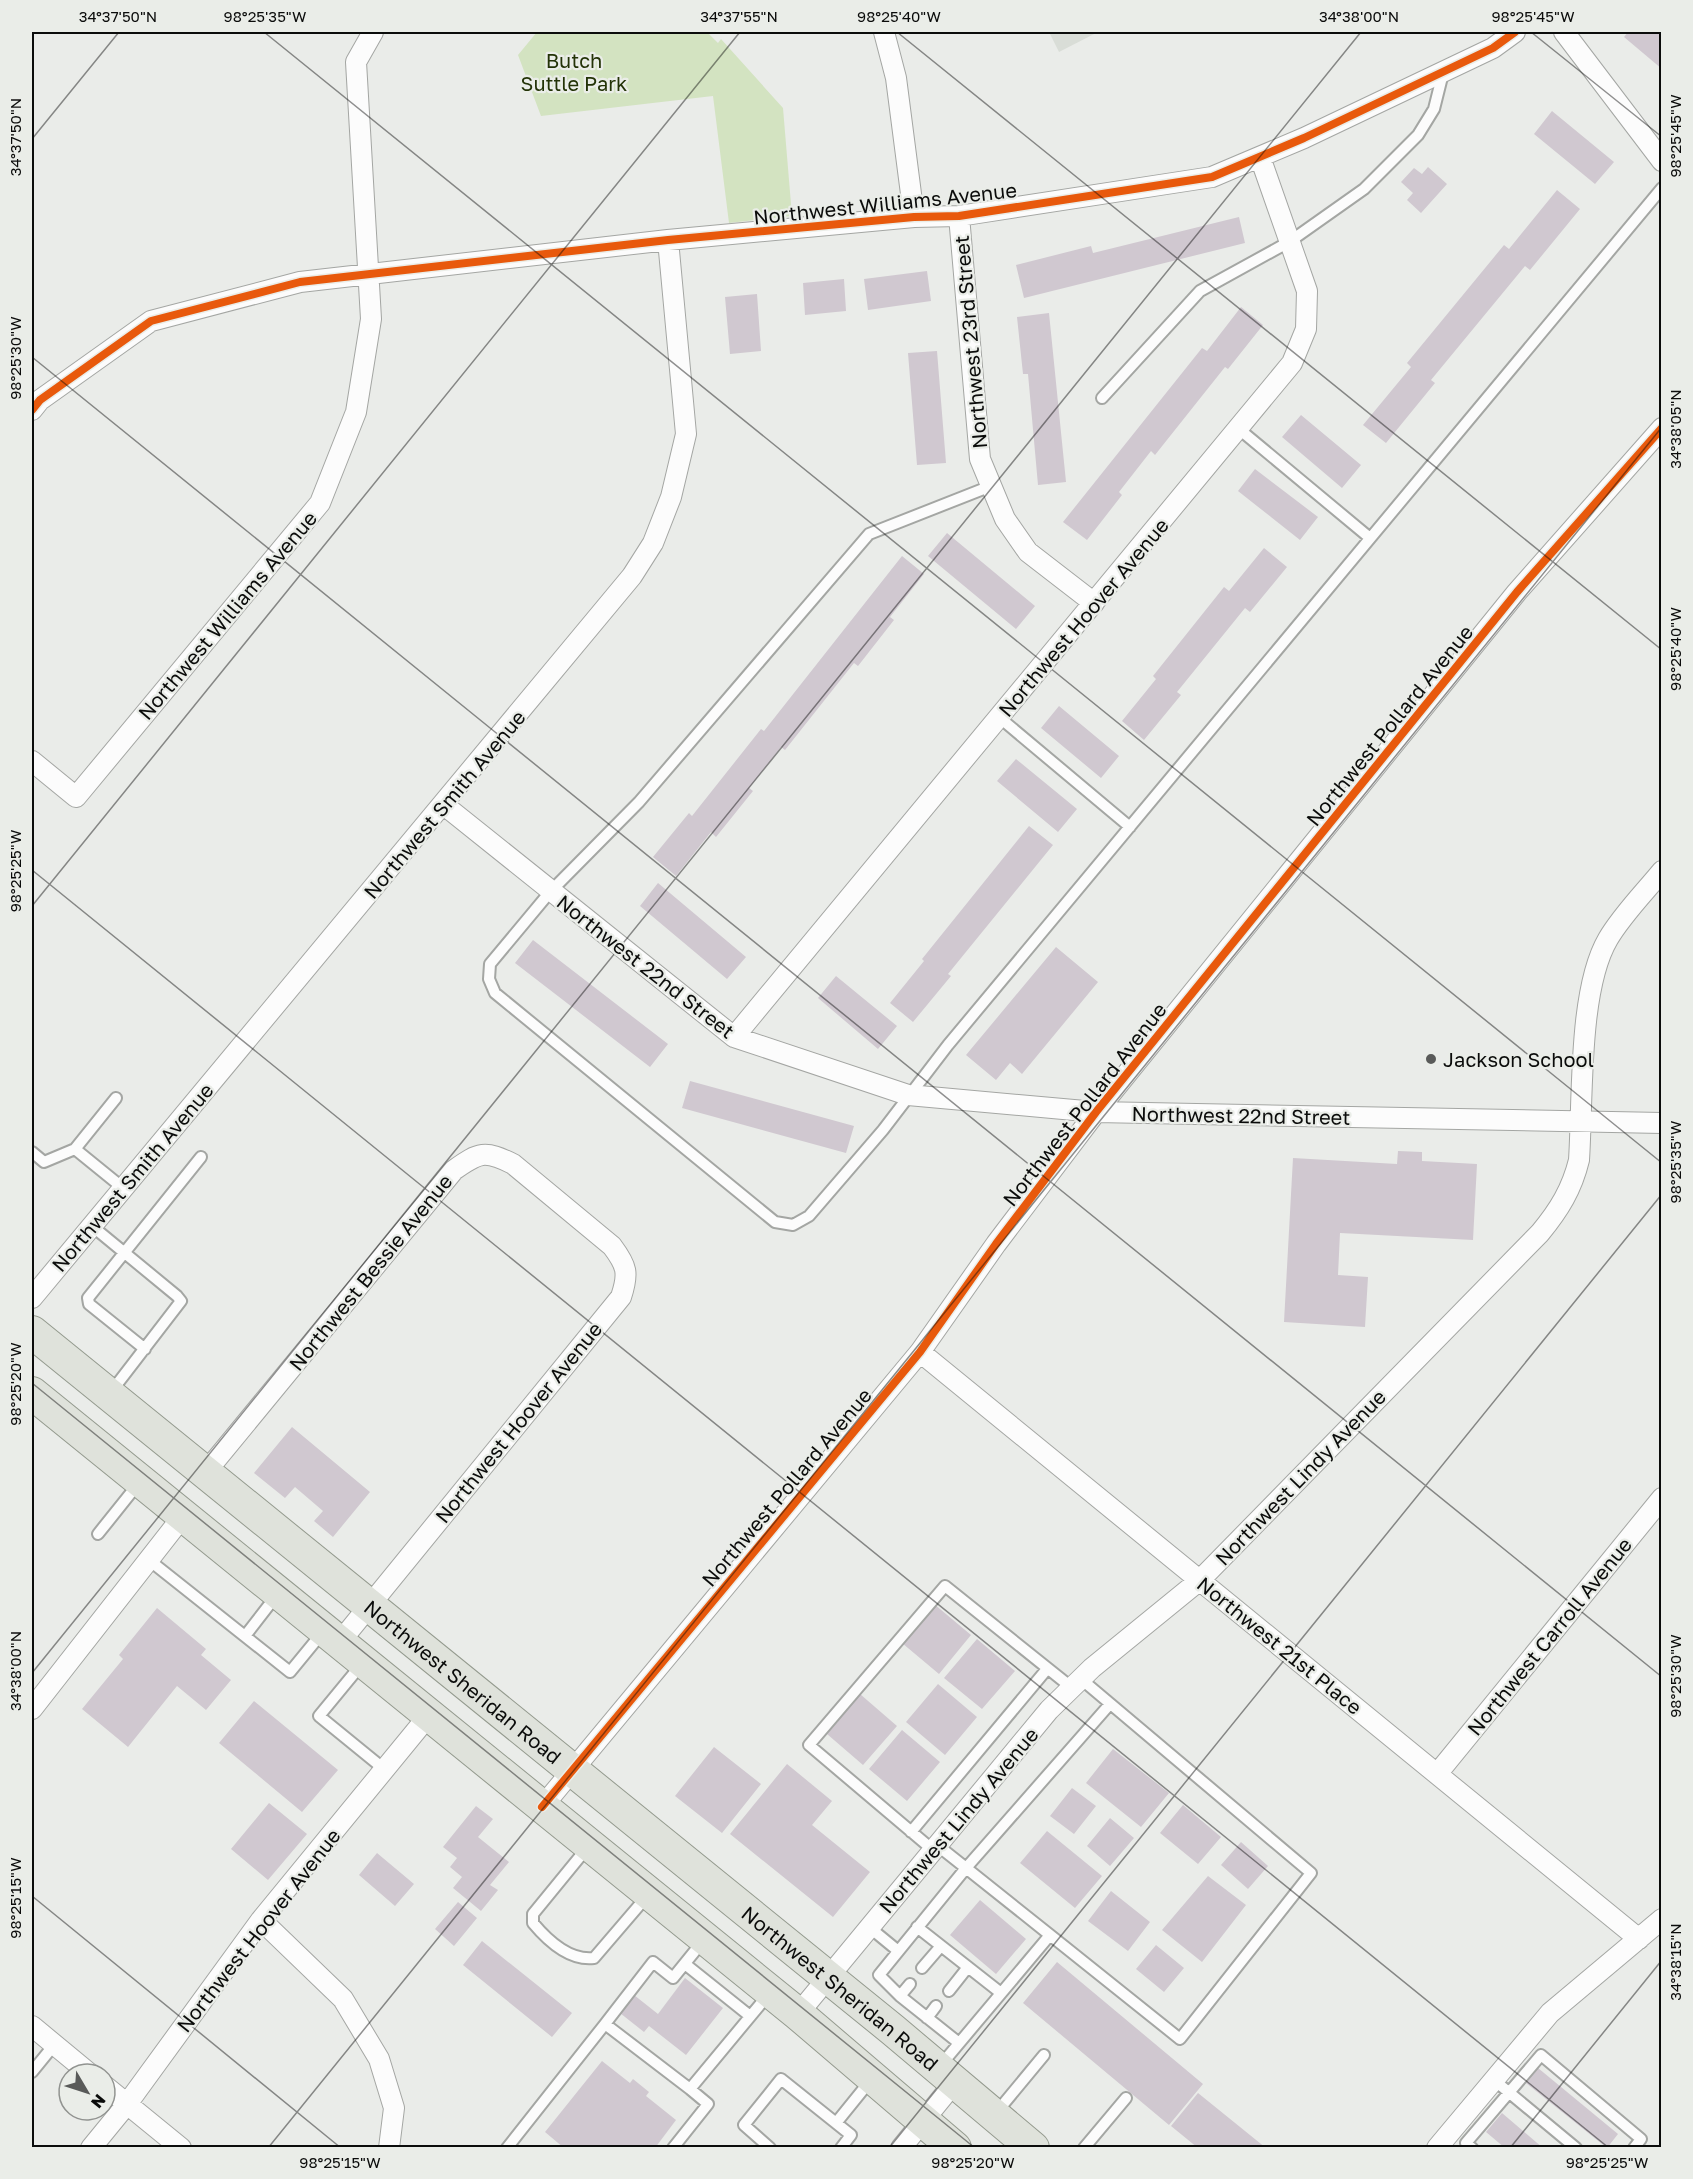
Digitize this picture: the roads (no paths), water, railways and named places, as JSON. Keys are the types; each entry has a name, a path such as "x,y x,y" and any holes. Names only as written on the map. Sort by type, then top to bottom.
{"main road":[{"name":"Northwest Sheridan Road","path":"32,1332 828,1978 898,2010 946,2076 1033,2148"},
{"path":"32,1393 798,2014 955,2148"}],"street":[{"path":"32,410 40,400 151,321 300,282 369,274 356,62 373,32"},
{"path":"884,32 896,78 914,217"},
{"name":"Northwest Williams Avenue","path":"32,761 76,797 320,503 356,412 371,319 369,274 668,240 914,217 959,216 1212,177 1443,72 1493,48 1515,32"},
{"path":"1564,32 1662,161"},
{"name":"Northwest Hoover Avenue","path":"734,1037 1292,363 1306,329 1307,291 1260,157"},
{"name":"Northwest 23rd Street","path":"959,216 980,459 1005,519 1028,552 1094,603"},
{"name":"Northwest Smith Avenue","path":"32,1298 444,805 632,576 653,543 671,497 686,434 668,240"},
{"name":"Northwest Pollard Avenue","path":"543,1808 920,1352 996,1244 1096,1112 1517,592 1662,428"},
{"name":"Northwest 22nd Street","path":"444,805 734,1037 908,1095 1096,1112 1662,1123"},
{"name":"Northwest Lindy Avenue","path":"798,2014 1034,1727 1076,1683 1200,1580 1540,1233 1558,1210 1573,1184 1579,1160 1587,1008 1598,959 1608,939 1662,871"},
{"name":"Northwest Bessie Avenue","path":"206,1473 454,1170 476,1154 494,1154 513,1164 561,1203"},
{"name":"Northwest Hoover Avenue","path":"332,1636 369,1605 621,1297 627,1279 624,1262 612,1246 561,1203"},
{"name":"Northwest 21st Place","path":"920,1352 1639,1939"},
{"name":"Northwest Carroll Avenue","path":"1437,1774 1662,1498"},
{"path":"32,1709 183,1516"},
{"name":"Northwest Hoover Avenue","path":"92,2148 127,2104 261,1920 429,1715"},
{"path":"1437,2148 1463,2140 1494,2080 1567,1996 1662,1919"},
{"path":"261,1920 343,1999 379,2059 394,2108 389,2148"},
{"path":"32,2026 76,2062"},
{"path":"901,2148 922,2121 946,2076"},
{"path":"117,2096 180,2148"}],"lane":[{"path":"1102,398 1200,291 1290,242 1364,189 1418,135 1434,109 1443,72"},
{"path":"991,486 869,534 639,802 550,892 490,964 489,979 495,993 775,1222 794,1225 809,1216 883,1130 908,1095 1662,188"},
{"path":"1239,429 1370,538"},
{"path":"1000,718 1130,827"},
{"path":"32,1152 44,1162 75,1149 116,1098"},
{"path":"75,1149 123,1188"},
{"path":"145,1349 90,1304 88,1298 201,1157"},
{"path":"92,1226 181,1301 108,1394"},
{"path":"98,1534 140,1481"},
{"path":"148,1560 290,1672 332,1636"},
{"path":"945,1586 1047,1669 1076,1683 1110,1704 1311,1874 1180,2038 966,1869 911,1832 809,1745 945,1586"},
{"path":"245,1636 278,1593"},
{"path":"363,1662 319,1716 384,1769"},
{"path":"911,1832 1047,1669"},
{"path":"959,2043 927,2018 898,2010 879,1975 897,1950 966,1869 1110,1704"},
{"path":"589,1845 533,1914 533,1923 543,1936 568,1954 582,1960 594,1958 649,1894"},
{"path":"869,1927 897,1950"},
{"path":"917,1927 1002,1993"},
{"path":"946,2076 959,2043 1050,1935"},
{"path":"507,2148 653,1962 673,1978 705,1939"},
{"path":"922,1968 941,1946"},
{"path":"685,1964 750,2016"},
{"path":"949,1991 968,1966"},
{"path":"898,2010 910,1984"},
{"path":"690,2089 770,1992"},
{"path":"927,2018 936,2006"},
{"path":"604,2024 708,2103 673,2148"},
{"path":"1525,2043 1641,2139 1634,2148"},
{"path":"32,2072 54,2044"},
{"path":"994,2115 1044,2055"},
{"path":"1463,2140 1509,2093 1541,2055"},
{"path":"836,2123 873,2078"},
{"path":"771,2148 744,2125 781,2079 851,2135 841,2148"},
{"path":"1494,2080 1576,2148"},
{"path":"1084,2148 1126,2098"}],"place":[{"name":"Jackson School","path":"1431,1059"}],"park label":[{"name":"Butch Suttle Park","path":"574,72"}]}
